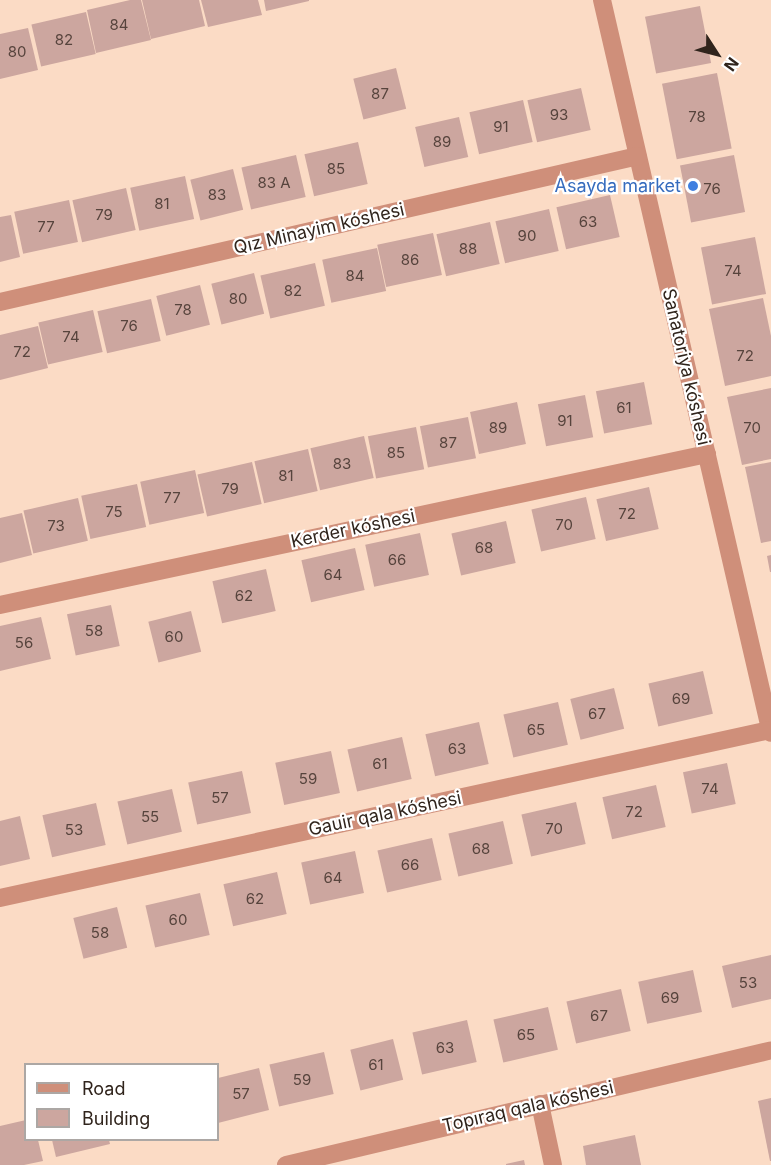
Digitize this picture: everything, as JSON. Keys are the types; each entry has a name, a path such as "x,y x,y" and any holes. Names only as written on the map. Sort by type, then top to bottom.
{"street":[{"name":"Sanatoriya kóshesi","path":"602,0 771,732"},
{"name":"Qız Minayim kóshesi","path":"0,302 638,156"},
{"name":"Kerder kóshesi","path":"0,605 706,454"},
{"name":"Gauir qala kóshesi","path":"0,898 771,732"},
{"name":"Topıraq qala kóshesi","path":"286,1165 771,1050"},
{"path":"540,1104 554,1165"}],"building":[{"path":"130,0 141,0 151,40 96,53 87,10"},
{"path":"142,0 199,0 205,26 151,39"},
{"path":"201,0 258,0 262,15 208,27"},
{"path":"264,0 309,0 309,1 266,11"},
{"path":"700,6 711,63 656,74 645,17"},
{"path":"86,12 96,54 41,66 31,25"},
{"path":"28,28 38,70 0,79 0,34"},
{"path":"396,68 406,109 363,119 353,79"},
{"path":"717,73 732,149 677,159 662,84"},
{"path":"581,88 591,130 537,142 527,100"},
{"path":"523,100 533,142 479,154 469,112"},
{"path":"459,117 468,157 424,167 415,127"},
{"path":"358,142 368,184 314,196 304,154"},
{"path":"296,155 306,197 251,209 241,168"},
{"path":"734,155 745,212 691,222 680,165"},
{"path":"233,169 243,210 200,220 190,180"},
{"path":"185,176 194,219 139,231 130,188"},
{"path":"126,188 136,230 82,242 72,200"},
{"path":"610,195 620,237 566,249 556,207"},
{"path":"69,200 78,242 23,254 14,212"},
{"path":"549,209 559,251 505,263 495,221"},
{"path":"11,215 20,257 0,262 0,217"},
{"path":"490,222 500,264 446,276 436,234"},
{"path":"433,233 442,275 386,287 377,245"},
{"path":"755,237 766,294 712,304 701,247"},
{"path":"377,248 386,291 331,303 322,260"},
{"path":"315,263 325,306 270,318 260,276"},
{"path":"254,273 264,314 221,324 211,284"},
{"path":"200,285 210,325 166,336 156,296"},
{"path":"763,298 771,336 771,376 725,386 709,309"},
{"path":"151,299 161,341 107,353 97,311"},
{"path":"93,310 103,352 48,364 38,323"},
{"path":"38,326 48,368 0,380 0,335"},
{"path":"644,382 652,424 604,434 596,391"},
{"path":"771,388 771,459 742,465 727,397"},
{"path":"585,395 593,437 546,446 538,404"},
{"path":"517,402 526,444 479,454 470,412"},
{"path":"468,417 476,458 428,468 420,426"},
{"path":"416,427 424,469 376,479 368,436"},
{"path":"364,436 374,478 320,490 310,448"},
{"path":"308,449 318,491 264,503 254,461"},
{"path":"252,462 262,504 207,516 197,475"},
{"path":"771,462 771,541 761,543 745,467"},
{"path":"195,470 204,513 149,525 140,482"},
{"path":"137,484 146,527 90,539 81,496"},
{"path":"649,487 659,529 606,541 596,499"},
{"path":"586,497 596,539 541,551 531,510"},
{"path":"78,498 88,541 33,553 23,511"},
{"path":"22,513 32,555 0,563 0,518"},
{"path":"506,521 516,563 461,575 451,534"},
{"path":"420,533 429,575 374,587 365,545"},
{"path":"355,548 365,590 311,602 301,560"},
{"path":"771,555 771,572 770,572 767,556"},
{"path":"266,569 276,611 222,623 212,581"},
{"path":"111,605 120,646 76,655 67,614"},
{"path":"191,611 201,652 158,662 148,622"},
{"path":"41,617 51,659 0,671 0,626"},
{"path":"703,671 713,714 658,726 648,684"},
{"path":"614,688 624,729 580,740 570,699"},
{"path":"558,702 568,745 513,757 503,715"},
{"path":"479,722 489,764 435,776 425,734"},
{"path":"402,737 412,779 357,791 347,750"},
{"path":"331,751 340,793 284,805 275,763"},
{"path":"727,763 736,804 692,813 683,772"},
{"path":"242,771 251,813 197,824 188,782"},
{"path":"656,785 666,827 612,839 602,797"},
{"path":"172,789 182,832 127,844 117,802"},
{"path":"576,802 586,844 531,856 521,815"},
{"path":"96,803 106,845 52,857 42,815"},
{"path":"20,816 30,859 0,866 0,821"},
{"path":"503,821 513,864 458,876 448,834"},
{"path":"432,838 442,880 387,892 377,851"},
{"path":"355,851 364,893 310,904 301,862"},
{"path":"277,872 287,914 233,926 223,884"},
{"path":"200,893 210,935 155,947 145,906"},
{"path":"117,907 127,948 83,959 73,918"},
{"path":"771,955 771,999 732,1008 722,966"},
{"path":"693,970 702,1012 647,1024 638,982"},
{"path":"621,989 631,1031 576,1043 566,1002"},
{"path":"548,1007 558,1050 503,1062 493,1020"},
{"path":"467,1020 477,1062 422,1074 412,1033"},
{"path":"393,1039 403,1080 360,1090 350,1050"},
{"path":"324,1052 334,1094 279,1106 269,1065"},
{"path":"259,1068 269,1110 219,1123 219,1078"},
{"path":"771,1098 771,1161 770,1161 758,1101"},
{"path":"24,1120 24,1141 38,1141 43,1161 24,1165 0,1165 0,1126"},
{"path":"635,1135 641,1165 586,1165 583,1146"},
{"path":"52,1141 109,1141 110,1144 56,1157"},
{"path":"524,1160 525,1165 506,1165 506,1164"}],"place":[{"name":"Asayda market","path":"693,186"}]}
